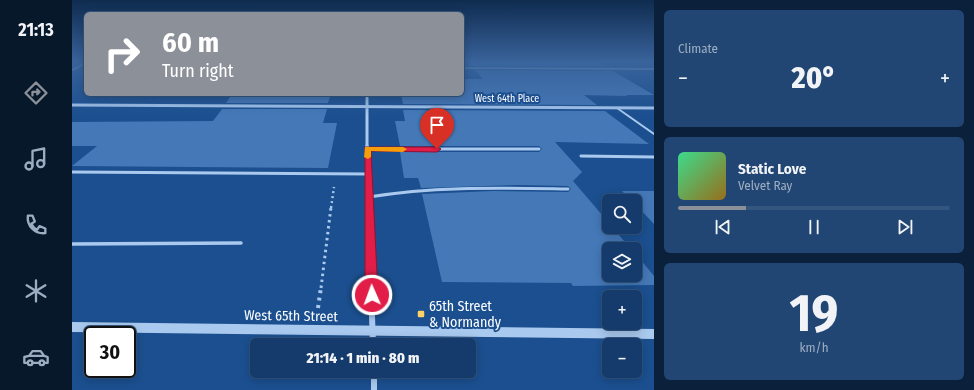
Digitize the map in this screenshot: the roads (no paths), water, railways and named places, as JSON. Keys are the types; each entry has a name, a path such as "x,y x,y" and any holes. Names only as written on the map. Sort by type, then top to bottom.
{"street":[{"path":"367,96 367,149 373,338"},
{"name":"West 64th Place","path":"72,105 654,108"},
{"name":"West 65th Street","path":"72,327 654,334"},
{"path":"374,378 374,390"}],"lane":[{"path":"617,108 654,134"},
{"path":"367,149 539,150"},
{"path":"581,156 654,156"},
{"path":"72,172 368,174"},
{"path":"369,197 407,190 464,188 568,189"},
{"path":"72,244 241,243"}],"place":[{"name":"65th Street & Normandy","path":"421,314"}]}
